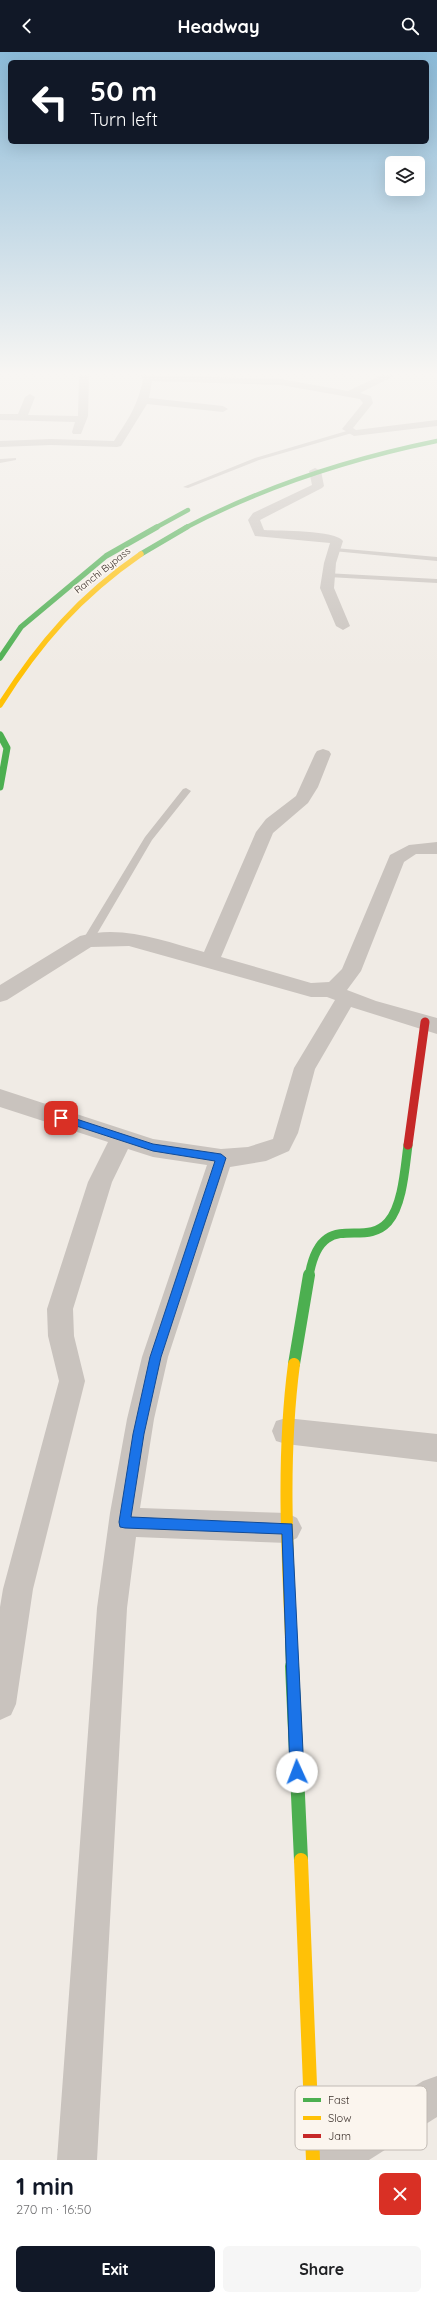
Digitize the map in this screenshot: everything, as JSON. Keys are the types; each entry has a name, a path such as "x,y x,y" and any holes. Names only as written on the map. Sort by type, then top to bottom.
{"main road":[{"name":"Ranchi Bypass","path":"0,705 45,638 84,597 124,564 182,528 248,496 309,473"},
{"name":"Ranchi Bypass","path":"0,658 21,627 106,556 167,520 193,507"},
{"path":"0,735 7,748 0,786"},
{"path":"310,2086 284,1457 288,1400 312,1257 324,1239 332,1235 368,1231 380,1227 388,1221 396,1206 412,1131 431,1024"},
{"path":"313,2150 313,2160"}],"street":[{"path":"315,473 318,486 257,516 254,520 256,531 263,534 334,539 337,541 330,563 327,588 343,626"},
{"path":"210,961 265,832 272,821 298,804 303,797 323,754"},
{"path":"0,1098 153,1148 221,1158 248,1156 266,1152 281,1145 287,1133 305,1068 343,983 351,971 396,859 401,854 411,850 437,848"},
{"path":"0,996 87,941 129,939 311,990 338,995 431,1024"},
{"path":"0,1704 18,1589 72,1381 61,1336 60,1309 100,1182 122,1137"},
{"path":"77,2160 112,1616 125,1522 138,1434 155,1357 221,1158"},
{"path":"286,1431 437,1448"},
{"path":"125,1522 287,1528"},
{"path":"427,2101 437,2094"},
{"path":"330,2160 348,2150"}],"lane":[{"path":"186,487 221,473"},
{"path":"335,550 437,559"},
{"path":"328,575 437,581"},
{"path":"87,941 148,839 186,791"}],"traffic: fast":[{"path":"141,554 175,533 211,515 283,483 311,473"},
{"path":"0,658 21,627 106,556 188,510"},
{"path":"0,735 7,748 0,787"},
{"path":"294,1364 312,1257 322,1243 330,1237 337,1234 375,1230 388,1222 396,1207 399,1197 408,1145"},
{"path":"291,1637 301,1860"}],"traffic: slow":[{"path":"0,705 29,660 62,621 98,586 141,554"},
{"path":"291,1637 286,1466 289,1398 294,1364"},
{"path":"301,1860 310,2086"},
{"path":"313,2150 313,2160"}],"traffic: jam":[{"path":"408,1145 425,1022"}],"route":[{"path":"61,1118 153,1148 221,1158 204,1214 155,1357 138,1434 125,1522 287,1528 297,1772"}]}
